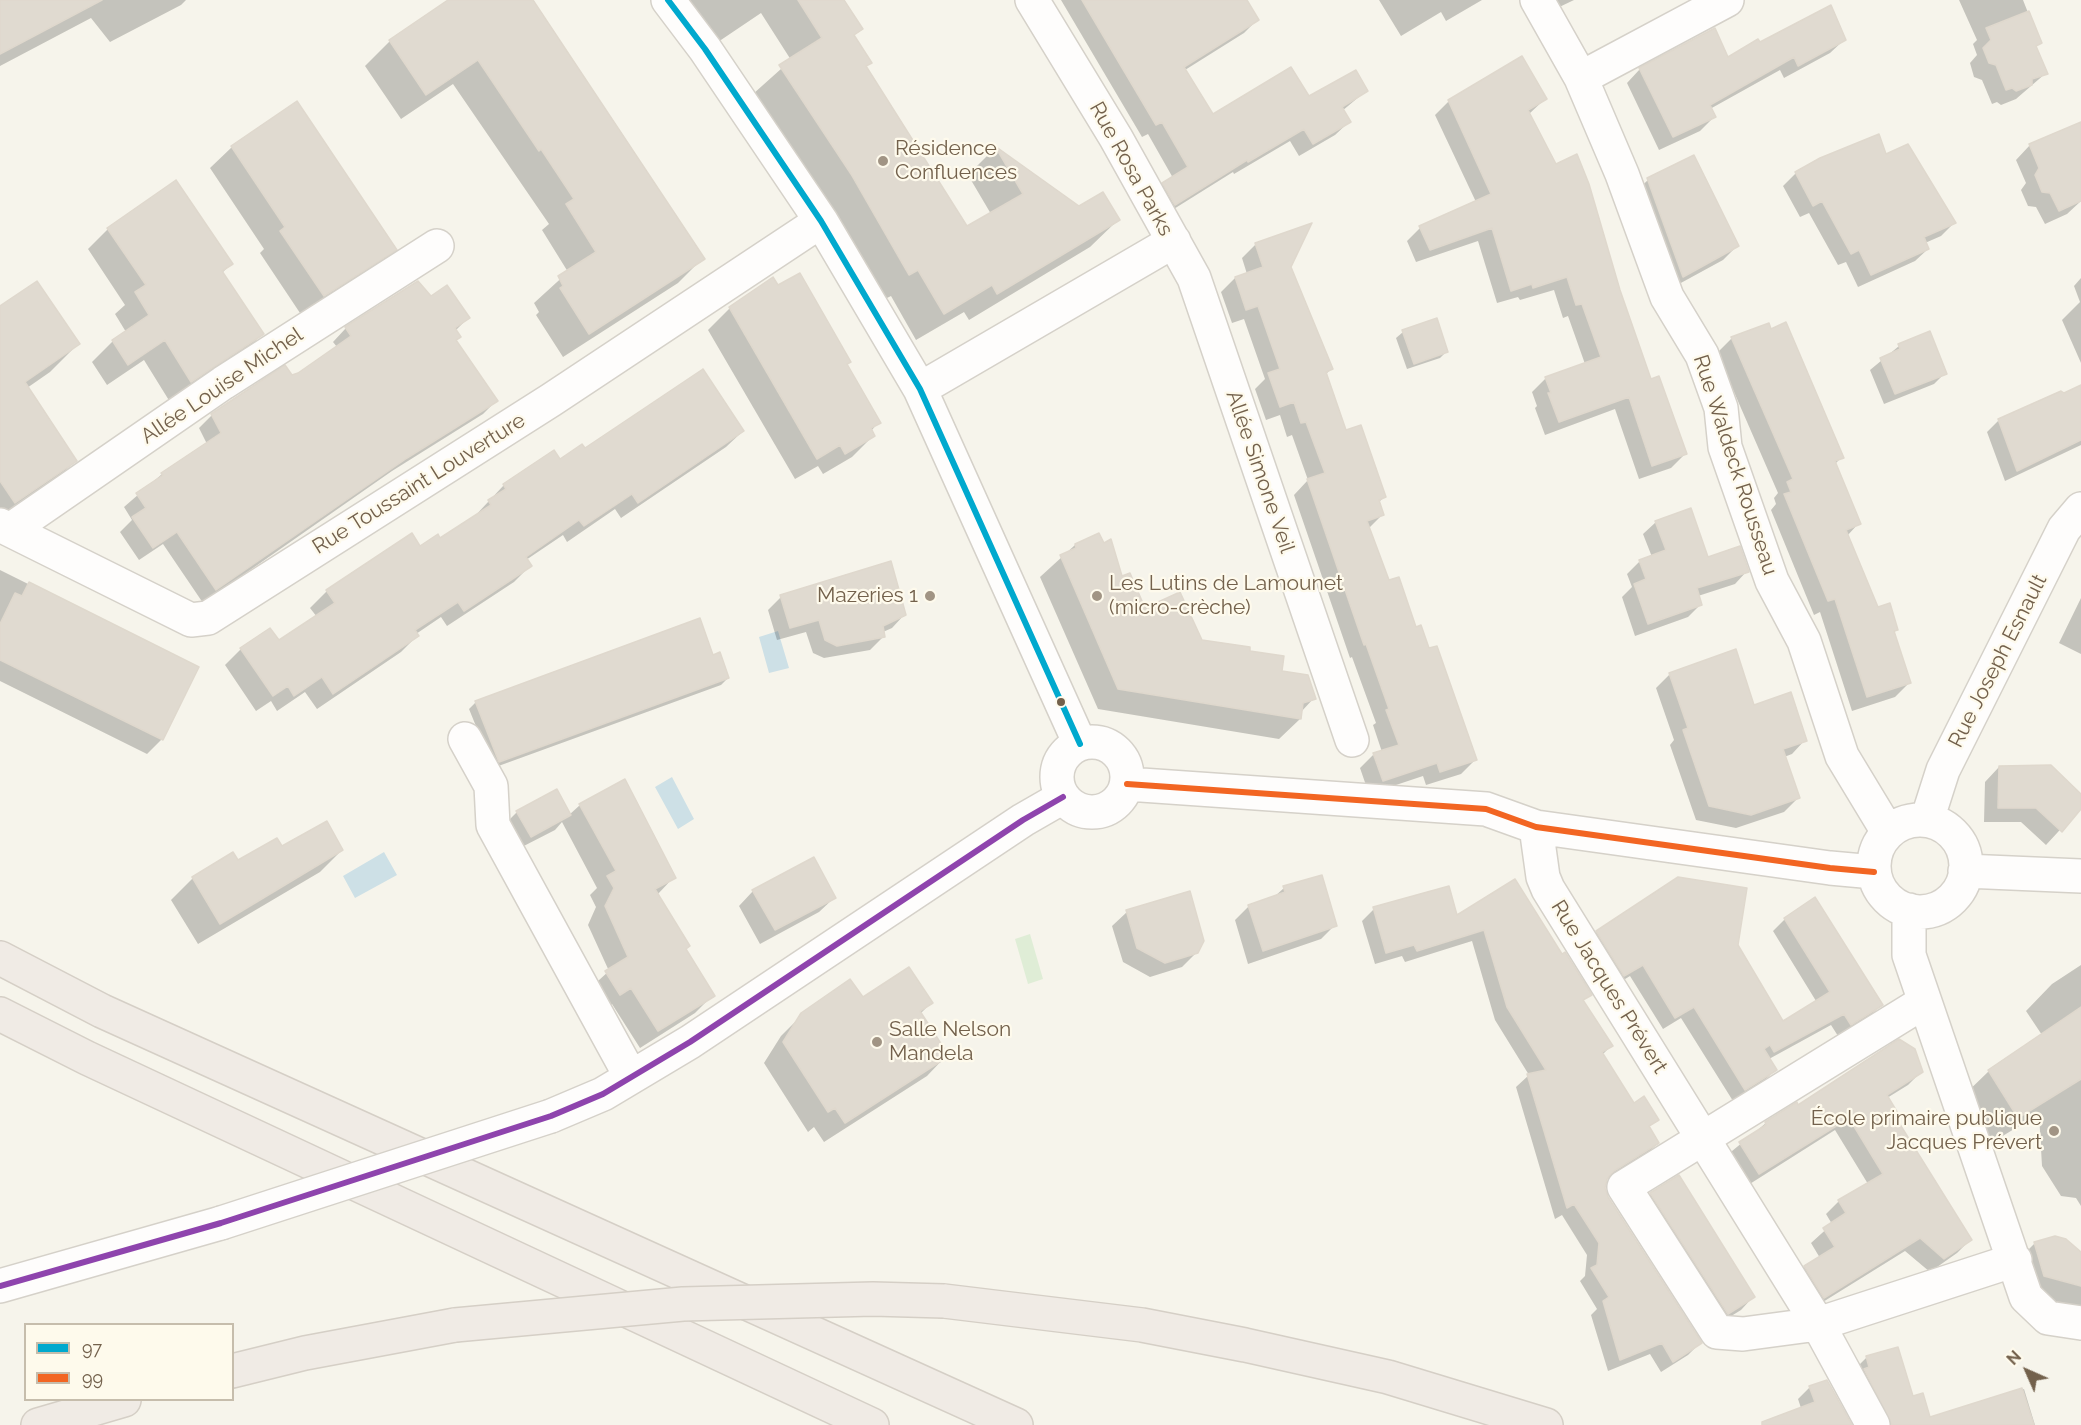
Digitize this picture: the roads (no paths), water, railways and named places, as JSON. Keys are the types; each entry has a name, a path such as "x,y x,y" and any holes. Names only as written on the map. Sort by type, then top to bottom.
{"highway":[{"path":"0,958 123,1021 1016,1425"},
{"path":"0,1014 87,1058 872,1425"},
{"path":"234,1371 305,1353 455,1325 684,1304 873,1299 944,1301 1142,1325 1245,1345 1388,1377 1546,1425"},
{"path":"38,1425 121,1401"}],"street":[{"path":"668,0 705,49 821,221 920,389 1080,744"},
{"name":"Rue Rosa Parks","path":"920,389 1174,241 1116,138 1032,0"},
{"name":"Rue Waldeck Rousseau","path":"1537,0 1581,78 1622,174 1667,297 1702,355 1721,408 1725,447 1772,580 1804,641 1842,756 1888,832"},
{"path":"1581,78 1727,0"},
{"name":"Rue Toussaint Louverture","path":"5,528 191,620 208,618 552,400 821,221"},
{"name":"Allée Simone Veil","path":"1174,241 1194,278 1352,740"},
{"name":"Allée Louise Michel","path":"5,528 223,383 437,246"},
{"name":"Rue Joseph Esnault","path":"1927,820 1943,770 2064,529 2081,509"},
{"path":"465,739 491,786 493,825 631,1077"},
{"path":"1101,743 1119,754 1127,774 1126,784 1114,804 1093,812 1071,805 1063,797 1058,787 1059,766 1070,749 1080,744 1101,743"},
{"path":"1126,784 1486,809 1536,827 1830,868 1874,872"},
{"path":"0,1286 222,1223 551,1116 603,1094 805,967 1023,820 1063,797"},
{"path":"1927,820 1952,832 1965,857 1965,871 1961,886 1952,898 1939,907 1924,912 1896,905 1886,896 1874,872 1877,850 1888,832 1900,824 1927,820"},
{"name":"Rue Jacques Prévert","path":"1536,827 1543,877 1548,889 1818,1324 1873,1425"},
{"path":"1965,871 2081,876"},
{"path":"1909,910 1909,955 2026,1297 2048,1318 2081,1323"},
{"path":"1924,1002 1624,1186 1717,1332 1743,1334 1818,1324 2015,1260"}],"place":[{"name":"Résidence Confluences","path":"883,161"},
{"name":"Mazeries 1","path":"930,596"},
{"name":"Les Lutins de Lamounet (micro-crèche)","path":"1097,596"},
{"name":"Salle Nelson Mandela","path":"877,1042"},
{"name":"École primaire publique Jacques Prévert","path":"2054,1131"}]}
